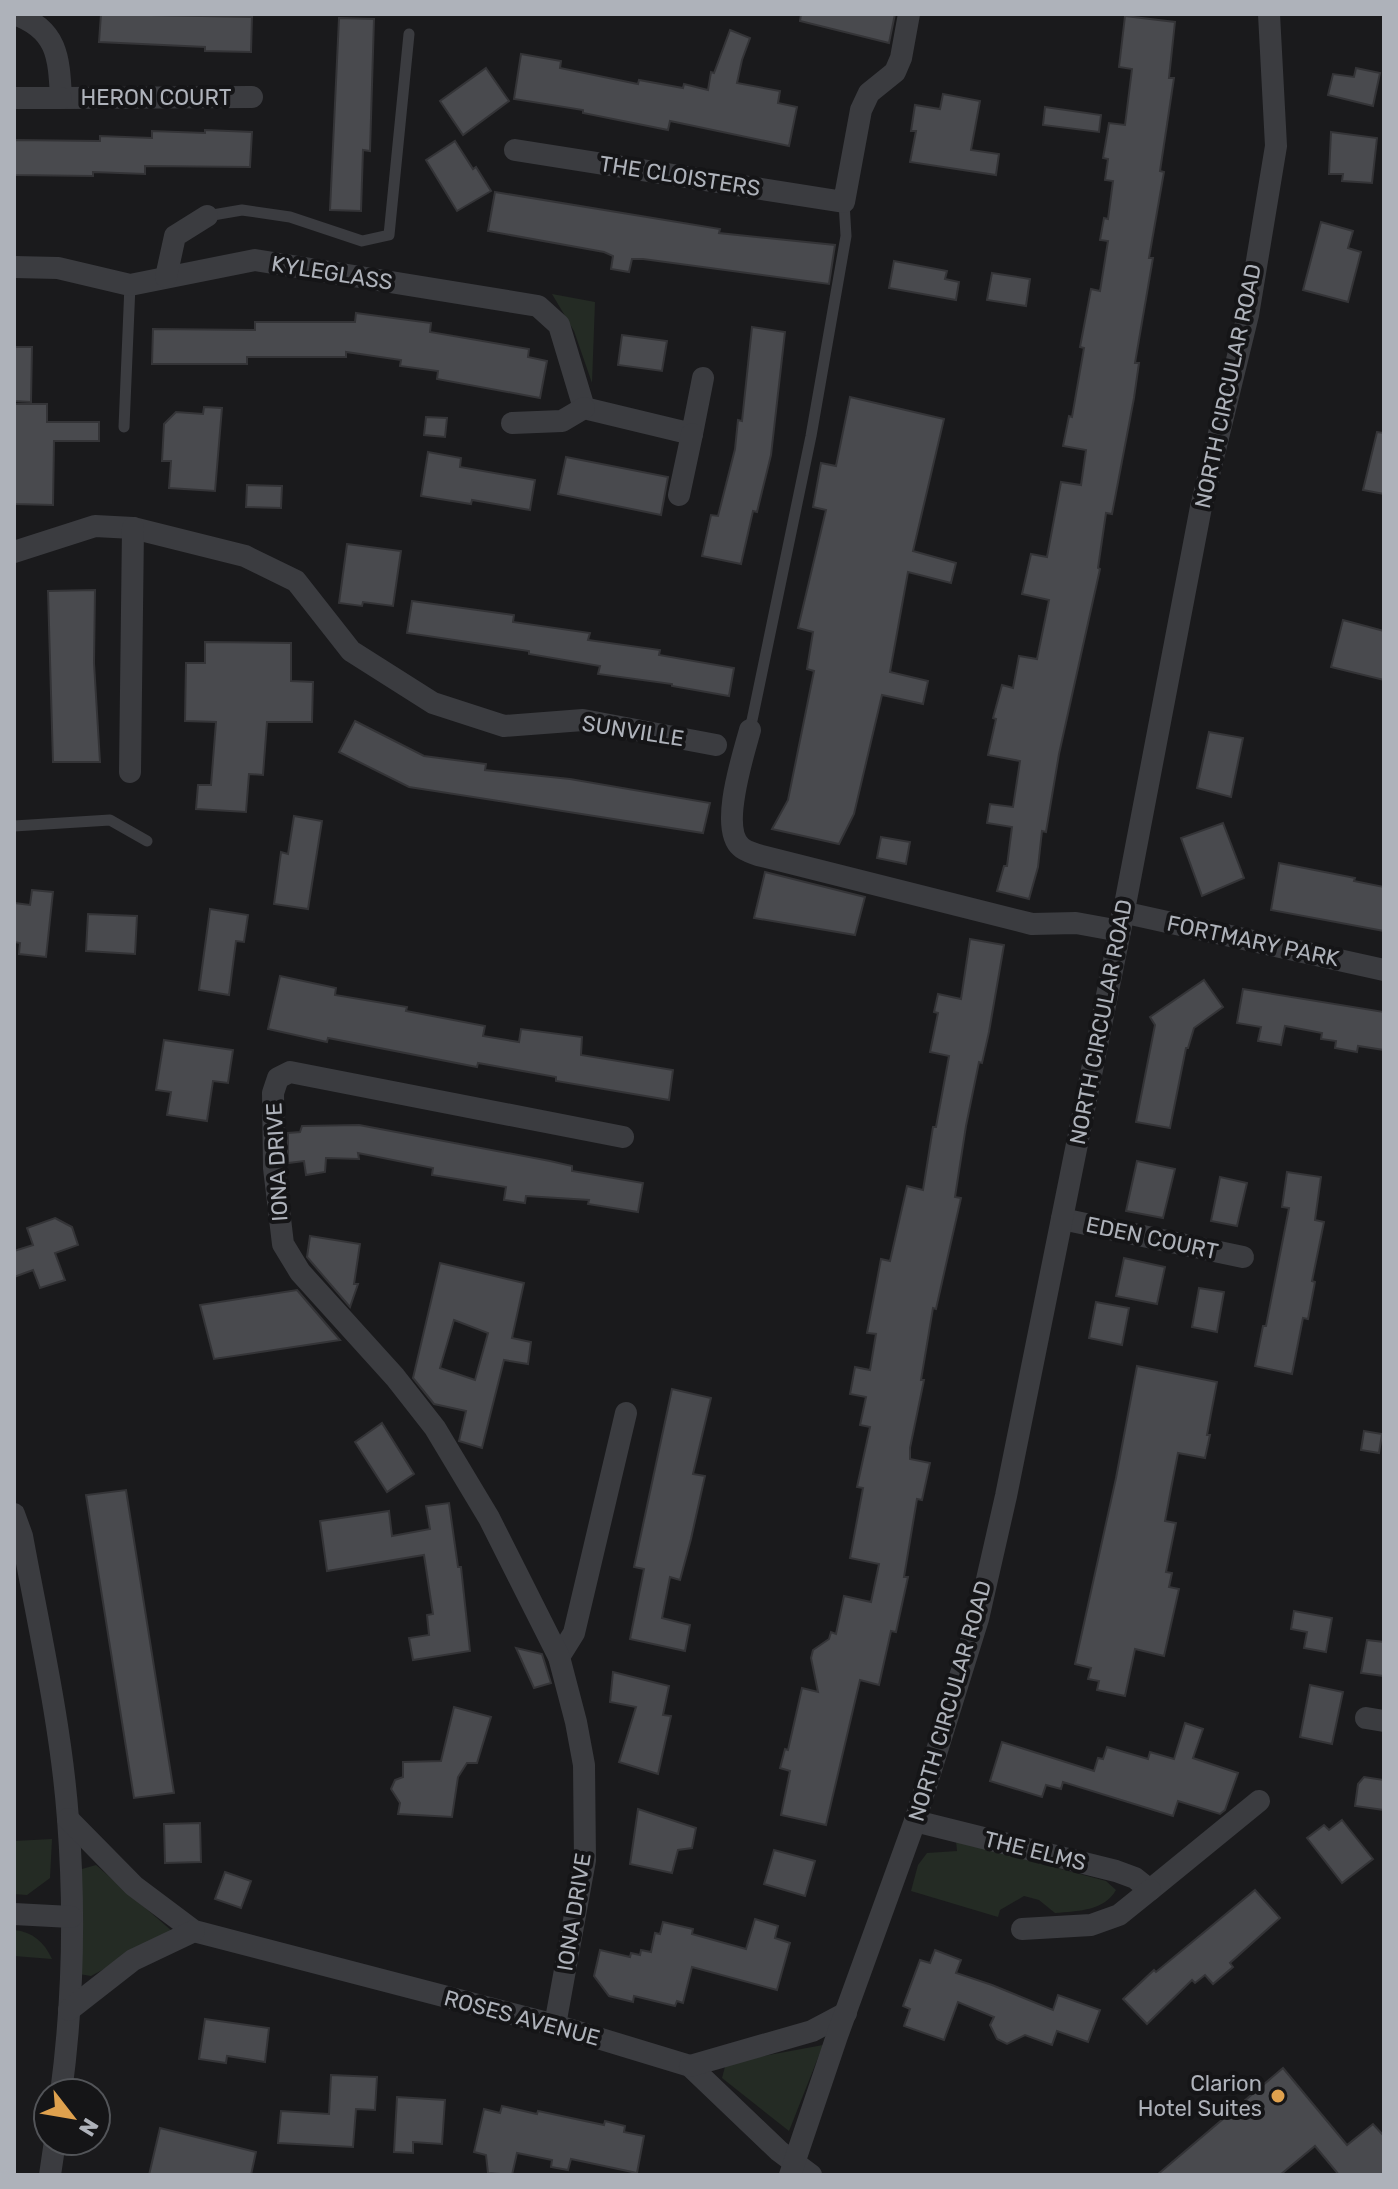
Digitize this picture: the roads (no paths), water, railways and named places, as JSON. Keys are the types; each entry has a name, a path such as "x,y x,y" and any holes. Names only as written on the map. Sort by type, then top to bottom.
{"street":[{"name":"HERON COURT","path":"14,14 46,34 58,54 61,98"},
{"path":"844,202 861,110 869,93 895,72 901,58 909,14"},
{"name":"NORTH CIRCULAR ROAD","path":"799,2171 846,2013 915,1821 978,1619 1062,1219 1201,507 1248,315 1276,146 1264,15"},
{"name":"HERON COURT","path":"14,98 252,97"},
{"name":"THE CLOISTERS","path":"515,150 844,202"},
{"path":"166,277 175,236 207,216"},
{"name":"KYLEGLASS","path":"14,267 58,268 130,285 255,260 538,306 559,325 584,408"},
{"path":"679,495 703,378"},
{"path":"512,423 562,421 584,408 692,434"},
{"name":"SUNVILLE","path":"14,552 95,526 133,528 245,556 296,581 351,651 433,703 504,726 583,720 716,745"},
{"path":"130,772 133,528"},
{"name":"FORTMARY PARK","path":"750,730 731,817 732,833 741,847 758,855 1032,924 1121,922 1384,970"},
{"name":"IONA DRIVE","path":"555,2025 585,1860 584,1765 559,1657 489,1518 435,1428 395,1377 300,1272 283,1244 274,1168 273,1093 278,1078 290,1072 623,1137"},
{"name":"EDEN COURT","path":"1062,1219 1243,1257"},
{"path":"559,1657 574,1633 626,1413"},
{"path":"14,1514 22,1536 50,1684 68,1819 71,1917 69,2010 63,2077"},
{"path":"1022,1929 1091,1925 1119,1915 1259,1801"},
{"path":"68,1819 134,1886 194,1931 133,1960 69,2010"},
{"name":"THE ELMS","path":"915,1821 1116,1871 1135,1878 1150,1890"},
{"path":"14,1914 71,1917"},
{"name":"ROSES AVENUE","path":"194,1931 555,2025 690,2066 799,2171"},
{"path":"690,2066 812,2031 846,2013"}],"lane":[{"path":"207,216 242,210 290,217 362,241 389,235 409,34"},
{"path":"750,730 813,421 846,236 844,202"},
{"path":"124,427 130,285"},
{"path":"14,826 110,820 147,841"}],"place":[{"name":"Clarion Hotel Suites","path":"1278,2096"}]}
